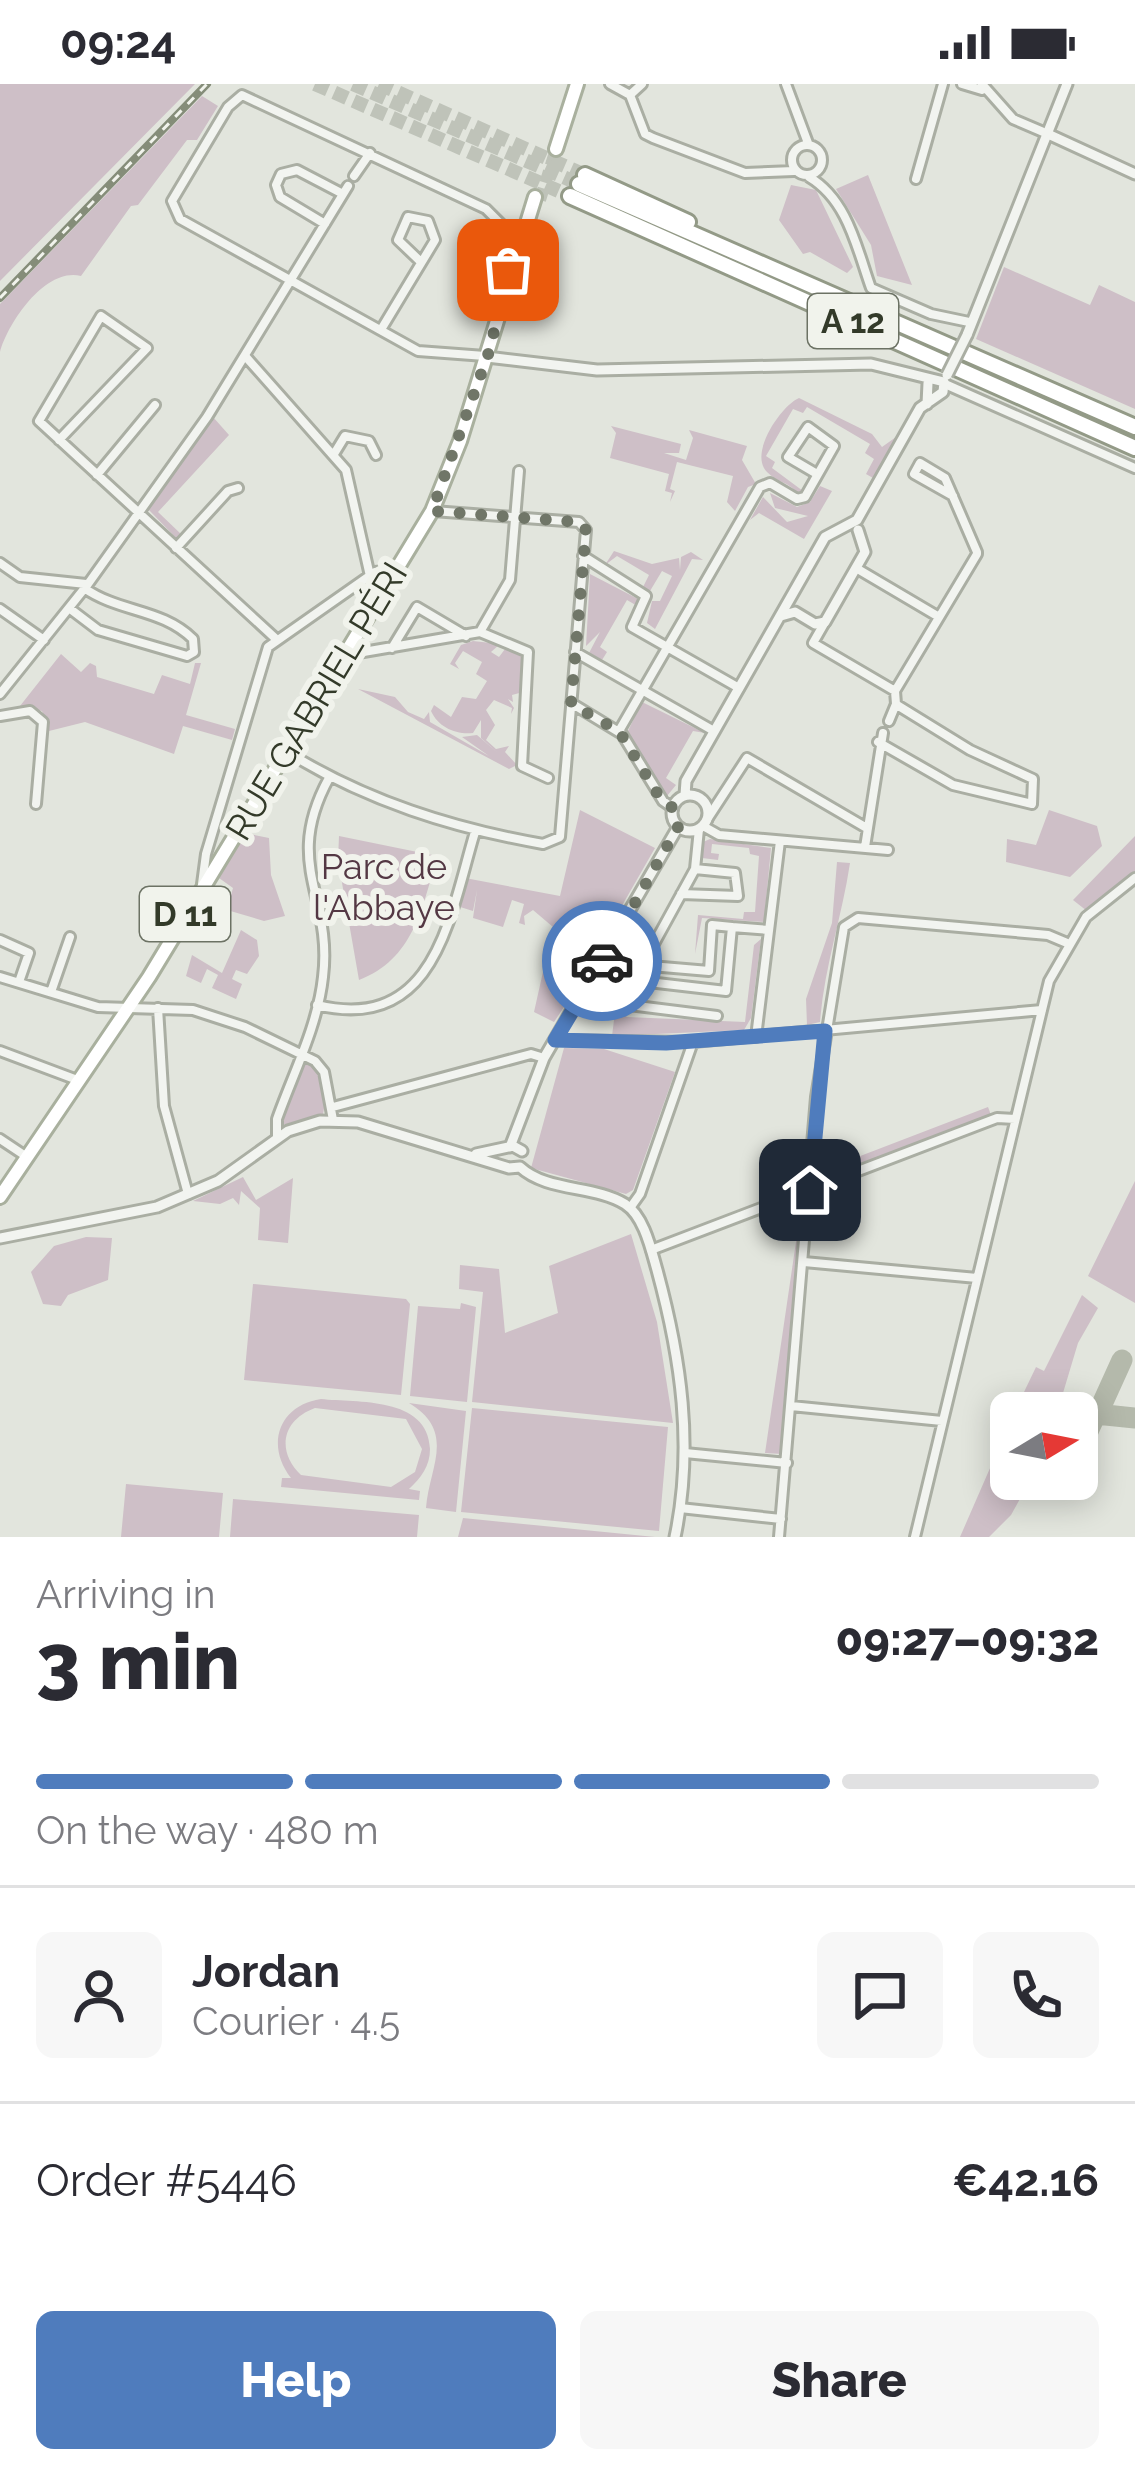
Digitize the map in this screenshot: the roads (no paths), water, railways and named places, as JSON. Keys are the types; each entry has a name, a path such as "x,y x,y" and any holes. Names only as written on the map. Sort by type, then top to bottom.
{"highway":[{"name":"A 12","path":"1135,427 784,270 578,185 1135,448"}],"main road":[{"path":"554,148 573,84"},
{"name":"RUE GABRIEL PÉRI","path":"0,1182 80,1081 129,1009 432,511 537,198"},
{"name":"RUE GABRIEL PÉRI","path":"0,1197 24,1155"}],"street":[{"path":"610,84 630,95 645,134 653,138 745,173 789,169 813,173 861,247 871,288 966,330"},
{"path":"630,95 642,84"},
{"path":"786,84 808,143 821,150 813,173"},
{"path":"916,179 943,84"},
{"path":"962,84 983,87 1013,119 1135,174"},
{"path":"858,530 966,330 1067,84"},
{"path":"513,275 494,215 242,95 235,97 178,190 172,209 180,219 294,277 418,351 488,352 597,370 871,364 938,383 1135,468"},
{"path":"789,169 798,148 808,143"},
{"path":"354,176 370,153"},
{"path":"0,694 86,586 246,357 294,277 345,190 297,170 280,177 280,197 325,224"},
{"path":"382,328 421,262 435,229 417,216 408,218 398,240 421,262"},
{"path":"59,440 147,348 98,318 39,421 59,440 139,513 176,548 275,638"},
{"path":"246,357 346,470 370,576"},
{"path":"98,475 148,421 155,405"},
{"path":"673,808 685,795 686,781 828,532 857,520 920,408 927,405"},
{"path":"619,731 760,487 770,483 800,498 818,474 834,443 808,427 788,454 818,474"},
{"path":"334,454 345,436 369,441 376,455"},
{"path":"889,722 895,691 977,552 945,478 920,463 914,473 952,496"},
{"path":"345,655 480,632 510,580 519,471"},
{"path":"176,548 228,491 238,488"},
{"path":"286,752 329,778 475,832 543,844 555,842 562,832 586,530 579,522 432,511"},
{"path":"813,643 866,545 858,530 845,527"},
{"path":"583,556 643,593 646,601 632,627 740,688"},
{"path":"0,563 20,577 86,586 102,601 168,617 196,646 187,656 119,637 98,630 69,608"},
{"path":"856,568 939,616"},
{"path":"202,884 206,854 275,638 370,576 397,569"},
{"path":"370,576 382,579 386,588"},
{"path":"790,599 796,612 810,622 825,622"},
{"path":"391,649 417,608 468,637"},
{"path":"0,609 44,640"},
{"path":"781,616 796,612"},
{"path":"810,622 813,643"},
{"path":"480,632 528,652 522,766 548,778"},
{"path":"813,643 895,691"},
{"path":"575,652 714,731"},
{"path":"503,1163 522,1126 544,1058 678,827 673,808 662,801 619,731 571,704"},
{"path":"865,847 880,737 953,785 1029,806 1036,791 1033,779 980,750 970,750 896,704"},
{"path":"0,716 28,711 42,720 36,804"},
{"path":"703,826 747,758 866,827"},
{"path":"278,1137 277,1119 317,1005 324,933 310,883 307,841 329,778"},
{"path":"685,795 706,804 695,869 621,998 624,1007 717,1016"},
{"path":"678,827 703,826 719,835 888,850"},
{"path":"317,1005 381,1006 420,980 435,958 475,832"},
{"path":"756,1036 780,841"},
{"path":"681,894 737,896 736,874 695,869"},
{"path":"915,1535 1042,1010 1067,943 1100,902 1135,878"},
{"path":"779,1537 825,1031 832,972 850,920 1048,934 1067,943"},
{"path":"708,989 712,925 769,930"},
{"path":"632,980 726,991 732,927"},
{"path":"51,992 70,937"},
{"path":"0,940 29,953 19,982"},
{"path":"639,965 709,971"},
{"path":"0,977 98,1007 215,1015 315,1061 323,1072 333,1120"},
{"path":"158,1008 164,1106 188,1194"},
{"path":"555,1040 693,1042 1042,1010"},
{"path":"630,1208 640,1194 693,1042"},
{"path":"0,1051 80,1081"},
{"path":"333,1107 531,1054 544,1058"},
{"path":"651,1250 997,1118 1016,1119"},
{"path":"0,1238 132,1214 188,1194 241,1167 278,1137 333,1120 358,1122 520,1167 630,1208 651,1250 674,1337 685,1453 675,1537"},
{"path":"520,1167 522,1126"},
{"path":"0,1139 24,1155"},
{"path":"464,1153 508,1147 522,1151"},
{"path":"804,1262 977,1279"},
{"path":"791,1406 942,1421"},
{"path":"685,1453 787,1462"},
{"path":"680,1508 781,1519"}],"tunnel":[{"path":"315,84 570,196"},
{"path":"353,84 579,184"},
{"path":"379,84 585,175"},
{"path":"540,200 556,149"}],"railway":[{"path":"0,298 207,84"}],"park label":[{"name":"Parc de l'Abbaye","path":"384,886"}]}
